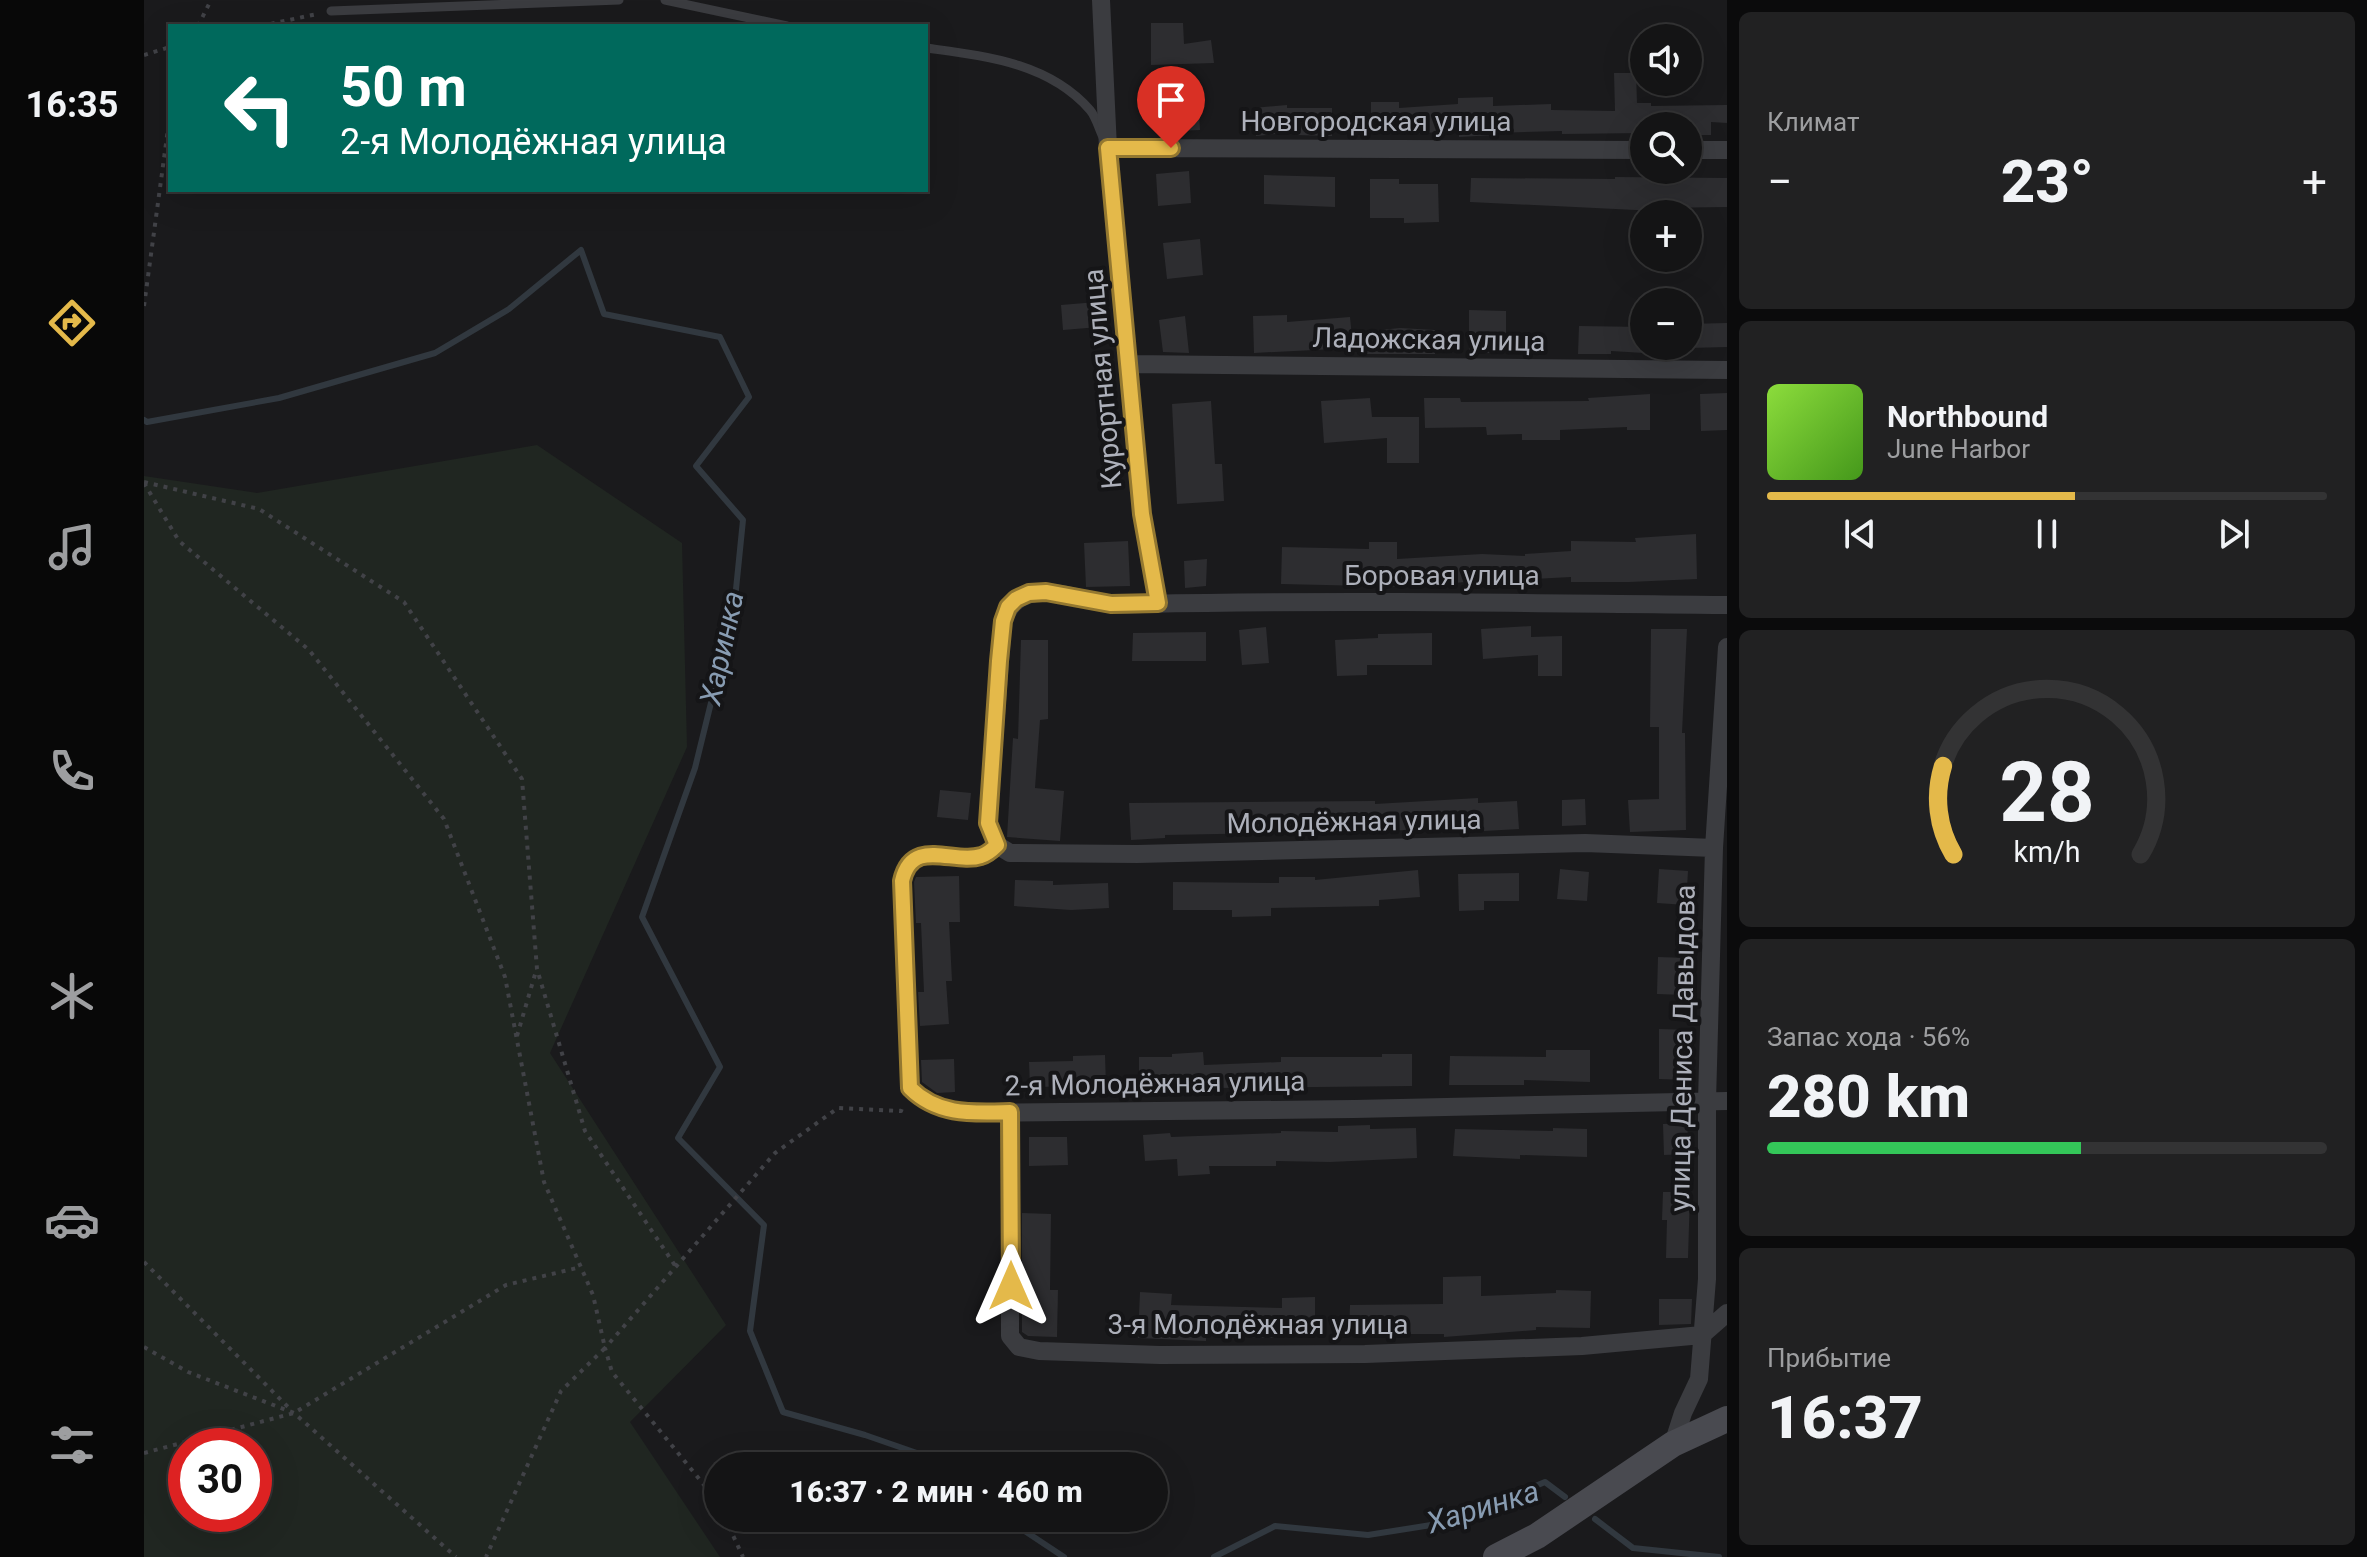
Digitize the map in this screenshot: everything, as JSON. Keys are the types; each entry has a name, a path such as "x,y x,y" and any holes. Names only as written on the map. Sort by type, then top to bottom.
{"street":[{"name":"Курортная улица","path":"1101,0 1108,148 1142,514 1158,603"},
{"name":"Новгородская улица","path":"1108,148 1630,150"},
{"path":"1702,150 1727,150"},
{"name":"Ладожская улица","path":"1129,364 1727,370"},
{"name":"Боровая улица","path":"997,845 988,823 1003,621 1008,607 1029,593 1046,592 1111,604 1727,605"},
{"name":"улица Дениса Давыдова","path":"1673,1444 1699,1379 1707,1279 1707,1101 1714,848 1727,647"},
{"name":"Молодёжная улица","path":"997,845 1010,853 1137,854 1585,843 1714,848"},
{"path":"910,1088 904,873 921,856 938,854 973,858 983,856 997,845"},
{"name":"2-я Молодёжная улица","path":"910,1088 922,1100 957,1112 1354,1109 1727,1101"},
{"name":"3-я Молодёжная улица","path":"1010,1112 1010,1336 1019,1347 1039,1351 1160,1355 1365,1354 1582,1346 1702,1335"},
{"path":"1702,1335 1727,1313"},
{"path":"1496,1557 1537,1536 1673,1444 1727,1419"}],"lane":[{"path":"331,11 619,0"},
{"path":"665,0 778,24"},
{"path":"928,48 1018,64 1056,82 1091,111 1108,148"}],"path":[{"path":"199,24 211,0"},
{"path":"270,24 331,11"},
{"path":"144,55 168,48"},
{"path":"144,306 168,129"},
{"path":"144,482 259,509 404,602 522,779 537,969 585,1131 676,1267"},
{"path":"144,482 179,541 309,650 444,819 505,977 544,1182 593,1295 612,1372 704,1485"},
{"path":"516,1037 537,969"},
{"path":"486,1557 561,1391 605,1348 775,1153 838,1108 901,1111 910,1088"},
{"path":"144,1262 294,1413 456,1557"},
{"path":"144,1453 294,1413 506,1285 581,1267"},
{"path":"144,1347 188,1372 294,1413"},
{"path":"731,1532 743,1557"}],"shaded area":[{"path":"537,445 682,543 687,747 550,1053 726,1325 630,1422 720,1557 144,1557 144,476 257,493"}],"building":[{"path":"1151,23 1183,23 1184,44 1211,40 1214,63 1151,65"},
{"path":"1614,73 1630,73 1630,96 1637,96 1637,103 1651,103 1651,106 1727,105 1727,123 1711,122 1711,135 1702,135 1702,112 1630,112 1630,133 1562,134 1562,131 1459,137 1459,131 1405,134 1405,131 1371,131 1371,102 1399,102 1399,108 1458,104 1458,98 1493,97 1493,106 1551,104 1551,110 1615,111"},
{"path":"1198,94 1200,130 1157,132 1155,97"},
{"path":"1287,105 1287,108 1332,108 1332,136 1296,135 1296,132 1256,136 1253,108"},
{"path":"1189,171 1191,203 1158,206 1156,174"},
{"path":"1264,175 1335,177 1335,207 1264,204"},
{"path":"1630,177 1630,184 1702,184 1702,178 1727,178 1727,207 1702,207 1702,200 1630,200 1630,210 1470,202 1471,178"},
{"path":"1370,179 1399,179 1399,184 1438,184 1439,222 1404,223 1404,218 1370,218"},
{"path":"1200,239 1203,275 1167,279 1163,243"},
{"path":"1097,302 1099,327 1063,330 1061,305"},
{"path":"1469,310 1506,311 1506,353 1469,353"},
{"path":"1287,315 1287,322 1350,317 1353,348 1254,353 1253,316"},
{"path":"1185,316 1189,353 1163,352 1159,320"},
{"path":"1727,323 1727,347 1702,348 1702,324"},
{"path":"1579,326 1630,327 1630,352 1578,354"},
{"path":"1400,328 1435,330 1435,354 1361,354 1360,332"},
{"path":"1727,393 1727,430 1701,431 1700,394"},
{"path":"1650,394 1650,430 1627,430 1627,427 1560,430 1560,440 1522,440 1522,434 1487,435 1486,427 1425,428 1424,398 1460,398 1461,402 1589,401 1588,398"},
{"path":"1370,398 1372,417 1419,417 1419,463 1387,463 1387,438 1324,443 1321,401"},
{"path":"1211,401 1215,464 1222,464 1224,501 1177,504 1172,404"},
{"path":"1696,534 1697,579 1571,582 1571,577 1517,580 1465,578 1465,582 1412,587 1281,584 1282,547 1369,549 1369,542 1397,542 1397,559 1482,554 1525,556 1571,551 1571,541 1636,542 1635,538"},
{"path":"1128,541 1130,586 1086,587 1084,543"},
{"path":"1207,559 1206,586 1185,588 1184,561"},
{"path":"1531,626 1531,637 1562,636 1562,676 1538,676 1538,655 1483,659 1481,629"},
{"path":"1266,627 1269,663 1242,665 1239,630"},
{"path":"1651,629 1687,629 1682,733 1685,733 1686,830 1630,832 1628,800 1659,799 1659,727 1650,727"},
{"path":"1206,632 1206,661 1132,661 1133,633"},
{"path":"1432,633 1432,665 1367,665 1367,675 1337,676 1335,640 1378,638 1378,634"},
{"path":"1021,640 1048,640 1048,719 1040,720 1035,788 1064,791 1060,841 1007,837 1013,738 1018,739"},
{"path":"940,790 971,793 968,820 937,817"},
{"path":"1478,798 1478,803 1517,801 1519,829 1305,829 1271,833 1165,835 1165,838 1131,840 1129,803 1375,801 1375,804"},
{"path":"1585,799 1586,825 1562,826 1562,800"},
{"path":"1560,869 1589,872 1587,901 1557,899"},
{"path":"1659,869 1688,871 1686,905 1657,903"},
{"path":"1418,870 1420,897 1379,900 1379,906 1271,908 1271,916 1232,917 1232,910 1173,910 1173,882 1279,883 1279,877 1315,877 1315,880"},
{"path":"1519,873 1519,901 1484,901 1484,910 1459,911 1458,874"},
{"path":"959,876 960,922 949,922 952,981 946,981 949,1024 920,1026 918,992 924,992 921,923 916,923 914,882 916,877"},
{"path":"1015,880 1053,881 1053,885 1108,883 1109,908 1071,910 1014,906"},
{"path":"1658,957 1687,958 1685,995 1657,994"},
{"path":"1659,1029 1691,1030 1690,1080 1659,1079"},
{"path":"1546,1050 1590,1050 1590,1082 1524,1080 1524,1085 1449,1085 1450,1056 1546,1057"},
{"path":"1203,1052 1204,1065 1281,1062 1281,1057 1412,1054 1412,1086 1216,1088 1216,1084 1139,1088 1139,1057 1172,1057 1172,1054"},
{"path":"1105,1055 1106,1086 1030,1087 1029,1062 1073,1061 1073,1056"},
{"path":"954,1059 955,1092 937,1093 922,1082 921,1060"},
{"path":"1687,1123 1689,1154 1664,1155 1663,1124"},
{"path":"1370,1125 1370,1129 1416,1128 1417,1158 1276,1161 1276,1166 1209,1166 1210,1174 1178,1176 1177,1159 1145,1161 1143,1135 1170,1133 1171,1137 1281,1131 1338,1132 1338,1126"},
{"path":"1553,1128 1587,1129 1587,1157 1520,1155 1520,1159 1453,1156 1455,1129 1553,1131"},
{"path":"1029,1137 1067,1137 1068,1165 1029,1166"},
{"path":"1663,1192 1690,1192 1688,1258 1666,1258 1667,1220 1662,1220"},
{"path":"1022,1213 1051,1214 1050,1290 1058,1290 1057,1337 1028,1336 1022,1332"},
{"path":"1481,1276 1481,1296 1556,1293 1556,1290 1591,1291 1590,1328 1536,1327 1536,1330 1444,1337 1444,1334 1349,1334 1350,1305 1443,1304 1443,1277"},
{"path":"1140,1292 1172,1294 1171,1305 1282,1308 1282,1298 1315,1297 1315,1334 1276,1334 1276,1338 1206,1336 1206,1341 1138,1338"},
{"path":"1659,1299 1692,1299 1691,1324 1659,1325"}],"waterway":[{"name":"Харинка","path":"144,420 147,422 279,398 435,353 509,309 581,250 604,314 720,337 749,397 696,466 743,520 734,609 695,768 642,917 720,1067 678,1138 764,1225 750,1331 783,1412 914,1452"},
{"name":"Харинка","path":"1214,1557 1275,1526 1368,1535 1450,1522 1545,1482 1565,1497"},
{"name":"Харинка","path":"1595,1519 1633,1548 1719,1557"},
{"name":"Харинка","path":"1026,1532 1064,1557"}],"route":[{"path":"1011,1286 1010,1112 957,1112 938,1108 922,1100 910,1088 902,881 910,865 921,856 938,854 973,858 983,856 997,845 988,823 999,661 1003,621 1008,607 1029,593 1046,592 1111,604 1158,603 1142,514 1139,454 1108,148 1171,148"}]}
